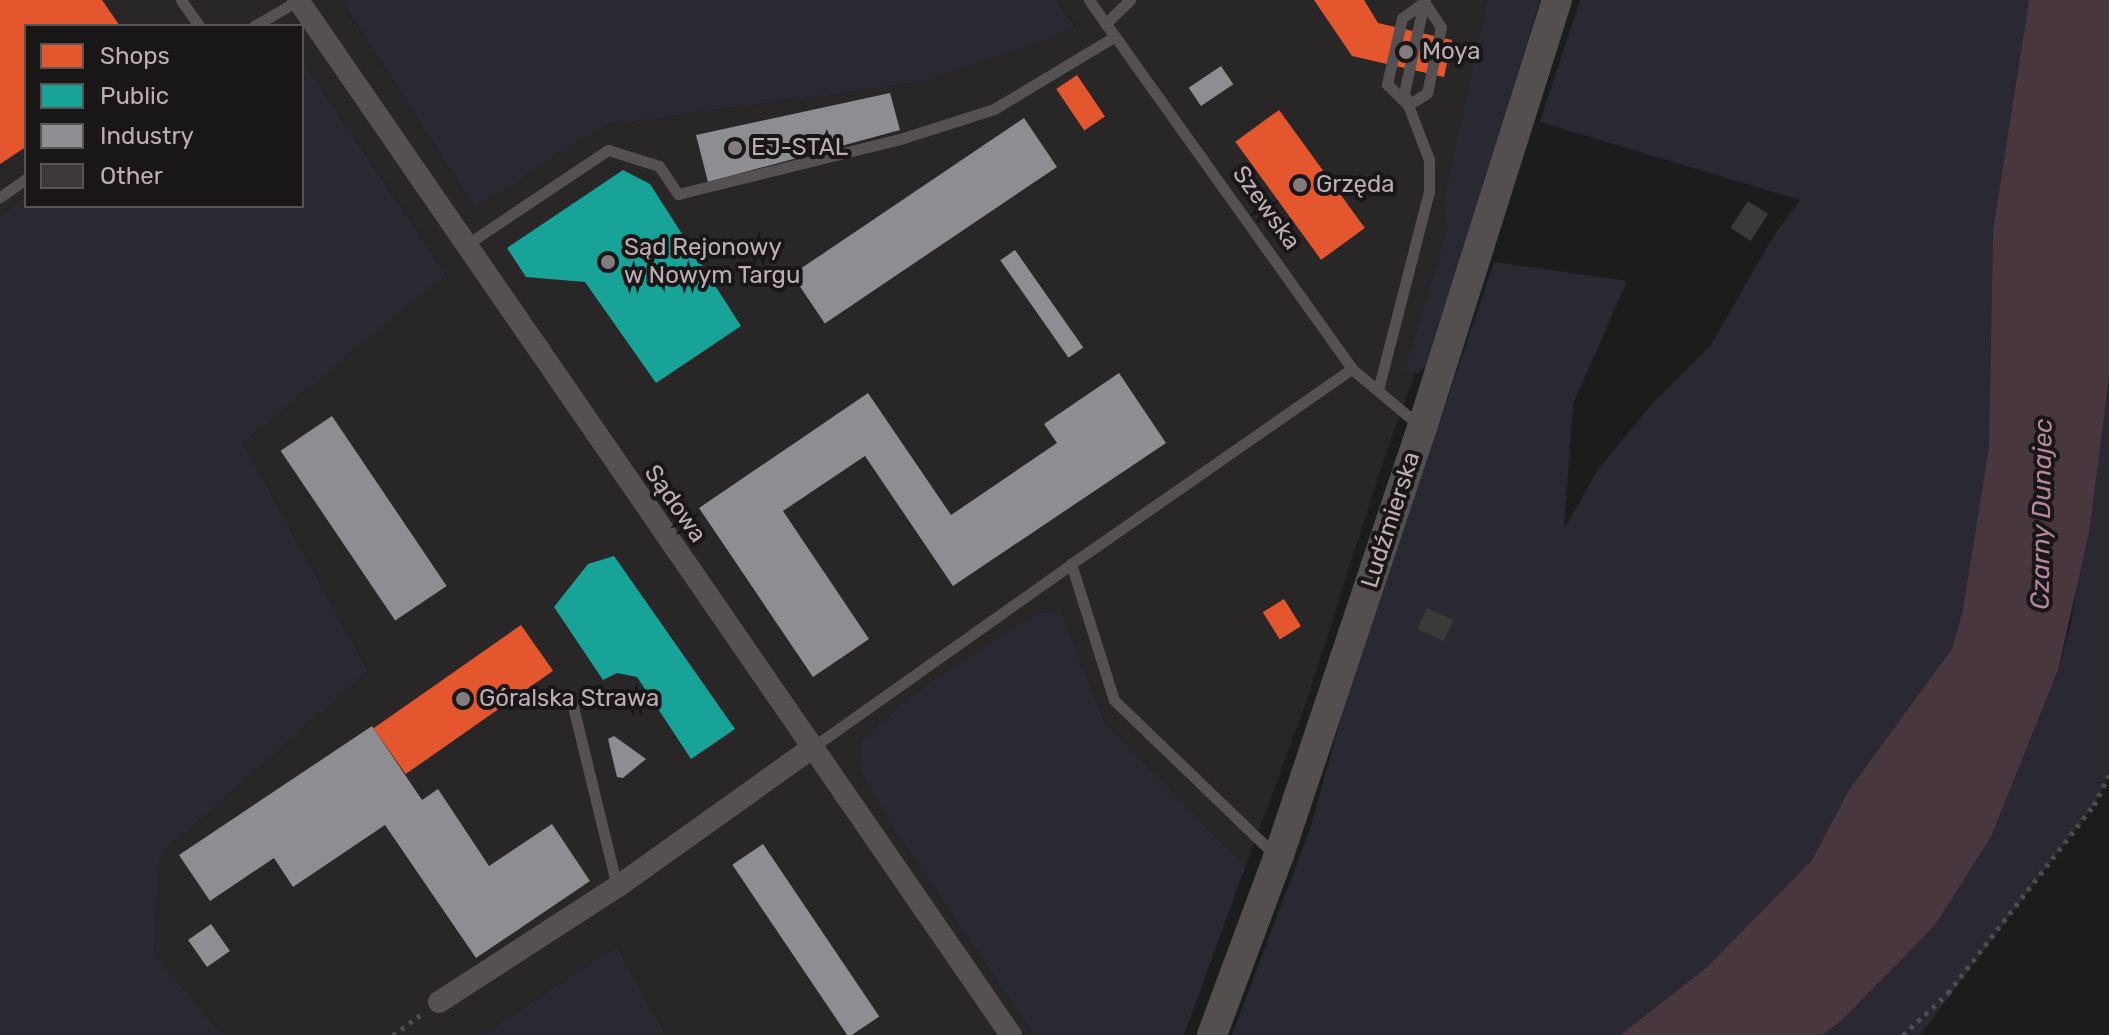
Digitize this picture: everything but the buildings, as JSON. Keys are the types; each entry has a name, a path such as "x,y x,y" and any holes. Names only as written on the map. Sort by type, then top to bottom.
{"main road":[{"name":"Ludźmierska","path":"1212,1035 1278,858 1422,428 1557,0"}],"street":[{"name":"Sądowa","path":"298,0 1011,1035"},
{"path":"439,1002 617,887 813,747"}],"lane":[{"path":"181,0 198,24"},
{"path":"257,24 298,0"},
{"name":"Szewska","path":"1089,0 1352,369 1422,428"},
{"path":"1105,24 1130,0"},
{"path":"1408,105 1427,93 1441,27 1425,1"},
{"path":"1408,105 1387,84 1402,18 1425,1"},
{"path":"1378,390 1429,192 1429,160 1404,93 1425,1"},
{"path":"466,245 608,150 659,166 678,194 897,140 994,109 1114,37"},
{"path":"0,197 24,180"},
{"path":"813,747 1352,369"},
{"path":"1071,564 1114,700 1278,858"},
{"path":"570,694 617,887"}],"path":[{"path":"1903,1035 1948,993 2094,805 2109,776"},
{"path":"393,1035 439,1002"}],"shaded area":[{"path":"0,0 349,0 344,6 475,208 605,125 920,82 1076,28 1057,0 1533,0 1469,222 1383,462 1306,703 1245,867 1104,721 1061,609 1035,614 912,695 863,739 897,834 1034,1035 666,1035 616,945 482,1035 222,1035 154,953 160,855 368,671 243,443 446,273 304,63 304,24 24,24 24,199 0,215"},
{"path":"349,0 1057,0 1076,29 920,82 605,125 475,208 344,5"},
{"path":"1488,0 1540,0 1431,361 1418,373 1404,372 1442,248 1447,225 1443,204"},
{"path":"1580,0 2029,0 1993,230 1989,447 1962,614 1952,649 1812,860 1706,968 1620,1035 1232,1035 1310,829 1345,704 1494,262 1627,281 1573,404 1564,529 1599,468 1652,404 1711,345 1771,240 1800,200 1540,122"},
{"path":"304,63 446,274 243,443 368,671 160,855 154,953 222,1035 0,1035 0,215 24,199 24,208 304,208"},
{"path":"2109,382 2109,776 2094,805 1920,1035 1822,1035 1935,925 1991,837 2058,670 2071,623"},
{"path":"1061,609 1104,721 1245,867 1184,1035 1034,1035 897,834 859,768 863,739 912,695 1035,614"},
{"path":"616,945 666,1035 482,1035"}],"water":[{"name":"Czarny Dunajec","path":"2029,0 2109,0 2109,378 2089,532 2058,670 1991,837 1935,925 1842,1020 1822,1035 1620,1035 1706,968 1812,860 1849,790 1952,649 1962,614 1989,447 1993,230"}],"place":[{"name":"Moya","path":"1406,52"},
{"name":"EJ-STAL","path":"735,148"},
{"name":"Grzęda","path":"1300,185"},
{"name":"Sąd Rejonowy w Nowym Targu","path":"608,262"},
{"name":"Góralska Strawa","path":"463,699"}]}
